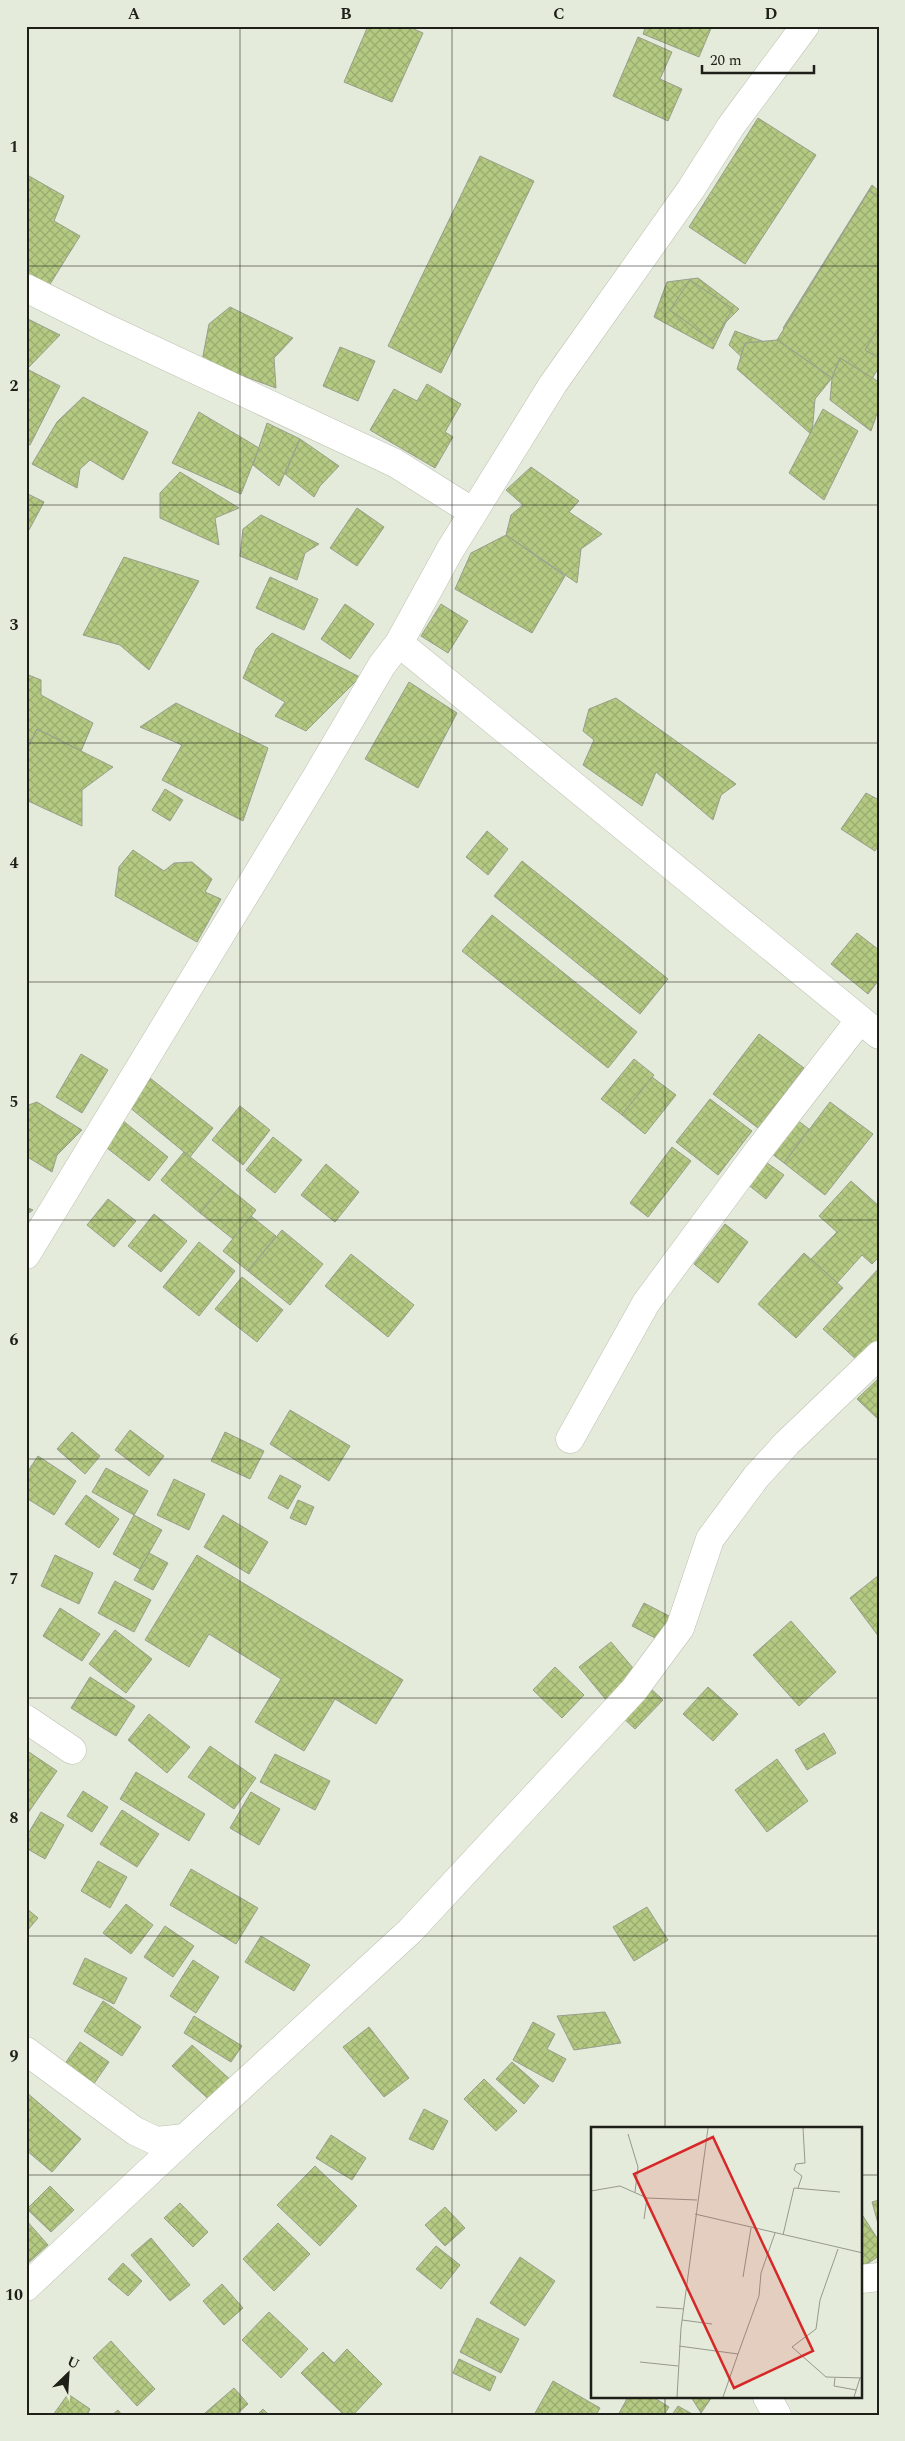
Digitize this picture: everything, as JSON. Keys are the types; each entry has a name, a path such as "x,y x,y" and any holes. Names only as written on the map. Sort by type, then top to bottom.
{"street":[{"path":"26,1255 312,784 382,665 399,643 473,512 553,384 597,319 691,189 731,126 805,26"},
{"path":"26,288 106,328 395,463 473,512"},
{"path":"399,643 869,1028 756,1154 646,1303 570,1439"},
{"path":"26,2287 410,1932 634,1690 680,1628 710,1539 756,1477 780,1450 879,1355"},
{"path":"26,1719 72,1750"},
{"path":"26,2051 135,2131 156,2141 185,2138"},
{"path":"862,2279 879,2277"},
{"path":"768,2398 776,2415"}],"building":[{"path":"368,26 407,26 423,33 392,102 344,82"},
{"path":"646,26 712,26 699,57 643,34"},
{"path":"638,37 672,52 660,79 682,89 668,121 613,96"},
{"path":"758,118 816,155 745,264 689,227"},
{"path":"480,156 534,181 441,373 388,346"},
{"path":"29,176 64,196 54,221 80,236 47,289 26,273 26,179"},
{"path":"872,185 879,191 879,302 840,367 783,328"},
{"path":"869,191 879,197 879,367 872,379 840,358 832,378 777,340"},
{"path":"698,278 739,309 726,322 713,349 654,317 667,282"},
{"path":"690,280 733,309 713,341 670,310"},
{"path":"230,307 293,338 274,358 276,388 202,361 209,324"},
{"path":"26,318 60,335 27,369 60,386 30,445 26,443"},
{"path":"879,327 879,358 865,350"},
{"path":"735,331 789,351 826,377 809,399 775,370 766,380 729,345"},
{"path":"777,340 832,378 815,399 812,435 737,369 745,343"},
{"path":"340,347 375,361 358,401 323,386"},
{"path":"840,358 879,382 879,408 871,431 830,400 832,378"},
{"path":"427,384 461,404 445,432 453,437 435,468 370,430 394,389 417,401"},
{"path":"83,397 148,432 123,480 90,460 80,469 77,488 32,464 57,422"},
{"path":"823,409 858,431 824,500 789,473"},
{"path":"199,412 259,448 241,494 172,463"},
{"path":"267,423 300,439 279,486 253,465"},
{"path":"300,439 339,466 320,486 314,497 285,474"},
{"path":"531,467 579,501 569,512 602,534 581,549 577,583 506,535 511,515 523,505 506,490"},
{"path":"180,472 239,508 215,518 219,545 160,518 160,493"},
{"path":"26,493 44,502 29,530 26,529"},
{"path":"357,508 384,527 357,566 330,548"},
{"path":"261,515 319,544 305,553 297,580 240,556 243,529"},
{"path":"506,535 565,576 532,633 455,589 471,553"},
{"path":"124,557 199,581 149,670 120,645 83,635"},
{"path":"270,577 318,599 304,630 256,608"},
{"path":"345,604 374,624 350,659 321,639"},
{"path":"441,604 468,621 448,653 421,636"},
{"path":"272,633 360,677 306,731 275,716 285,702 243,678 256,649"},
{"path":"26,674 41,680 41,695 93,723 81,751 37,729 26,752"},
{"path":"409,682 457,713 418,788 365,759"},
{"path":"616,698 736,784 721,795 713,820 656,772 642,806 583,765 594,740 583,731 589,709"},
{"path":"176,703 268,748 243,821 162,780 182,745 140,727"},
{"path":"37,729 113,767 82,790 82,826 26,800 26,752"},
{"path":"165,789 183,800 170,821 152,810"},
{"path":"866,793 879,800 879,844 875,851 841,829"},
{"path":"487,831 508,849 488,875 466,857"},
{"path":"133,850 164,871 174,863 192,862 212,879 205,892 221,899 197,942 115,896 119,867"},
{"path":"522,861 668,979 640,1014 494,896"},
{"path":"492,915 637,1032 608,1068 462,951"},
{"path":"857,933 879,950 879,980 868,994 831,964"},
{"path":"759,1034 804,1068 758,1128 713,1094"},
{"path":"81,1054 108,1070 82,1113 56,1097"},
{"path":"634,1059 654,1075 622,1115 601,1099"},
{"path":"652,1077 676,1095 645,1134 622,1115"},
{"path":"150,1078 213,1128 190,1157 128,1106"},
{"path":"710,1099 752,1131 718,1175 676,1142"},
{"path":"37,1102 82,1130 57,1155 52,1172 26,1156 26,1106"},
{"path":"830,1102 873,1134 825,1195 784,1163"},
{"path":"240,1106 270,1130 243,1165 212,1140"},
{"path":"122,1120 168,1157 149,1181 102,1144"},
{"path":"797,1120 809,1129 784,1163 771,1153"},
{"path":"273,1137 302,1160 275,1193 246,1170"},
{"path":"672,1147 691,1161 648,1217 630,1203"},
{"path":"184,1152 224,1184 200,1213 161,1180"},
{"path":"763,1160 784,1175 766,1199 746,1183"},
{"path":"326,1164 359,1192 335,1222 301,1195"},
{"path":"851,1181 879,1206 879,1257 872,1264 862,1255 837,1283 811,1259 837,1232 819,1216"},
{"path":"224,1184 256,1210 233,1239 200,1213"},
{"path":"108,1199 136,1221 114,1247 87,1225"},
{"path":"26,1207 33,1210 26,1215"},
{"path":"154,1214 187,1241 161,1272 128,1246"},
{"path":"251,1216 276,1236 248,1271 223,1251"},
{"path":"725,1224 748,1242 718,1283 694,1264"},
{"path":"282,1230 323,1264 290,1305 248,1271"},
{"path":"199,1242 235,1271 199,1316 163,1287"},
{"path":"804,1253 843,1288 796,1338 758,1304"},
{"path":"351,1254 414,1305 388,1337 325,1286"},
{"path":"879,1268 879,1339 858,1361 823,1329"},
{"path":"242,1277 283,1310 257,1342 215,1309"},
{"path":"879,1378 879,1420 857,1399"},
{"path":"290,1410 350,1446 329,1481 270,1444"},
{"path":"130,1430 164,1456 149,1476 115,1450"},
{"path":"72,1432 100,1456 85,1474 57,1449"},
{"path":"225,1432 264,1451 250,1479 211,1461"},
{"path":"38,1456 76,1481 54,1515 26,1498 26,1474"},
{"path":"106,1468 148,1491 134,1515 92,1492"},
{"path":"280,1475 301,1486 288,1509 268,1498"},
{"path":"174,1479 205,1494 189,1530 157,1515"},
{"path":"86,1495 119,1519 99,1548 65,1524"},
{"path":"298,1500 314,1507 306,1525 290,1518"},
{"path":"134,1515 162,1530 140,1569 113,1554"},
{"path":"223,1515 268,1542 249,1574 204,1547"},
{"path":"149,1553 168,1563 153,1590 134,1580"},
{"path":"55,1555 93,1573 79,1604 41,1586"},
{"path":"197,1555 403,1680 376,1724 335,1699 304,1751 255,1722 281,1679 209,1634 189,1667 145,1640"},
{"path":"879,1575 879,1637 850,1598"},
{"path":"115,1581 151,1600 134,1632 98,1613"},
{"path":"644,1603 671,1617 659,1640 632,1626"},
{"path":"60,1608 100,1634 82,1661 43,1636"},
{"path":"791,1621 836,1672 799,1706 753,1655"},
{"path":"115,1630 152,1659 126,1693 89,1664"},
{"path":"611,1642 639,1675 607,1701 579,1667"},
{"path":"555,1667 584,1695 562,1718 533,1690"},
{"path":"90,1677 135,1706 116,1736 71,1708"},
{"path":"648,1686 663,1700 635,1729 620,1715"},
{"path":"708,1687 738,1714 713,1741 683,1714"},
{"path":"149,1714 190,1747 167,1773 128,1740"},
{"path":"824,1733 836,1753 807,1770 795,1750"},
{"path":"210,1746 256,1778 234,1809 188,1777"},
{"path":"26,1750 57,1771 26,1816"},
{"path":"275,1754 330,1781 315,1810 260,1782"},
{"path":"777,1759 808,1801 767,1832 735,1790"},
{"path":"136,1772 205,1814 189,1841 120,1799"},
{"path":"83,1791 108,1807 92,1832 67,1816"},
{"path":"251,1792 280,1809 259,1845 230,1828"},
{"path":"122,1810 159,1834 137,1867 100,1844"},
{"path":"41,1812 64,1825 45,1859 26,1848 26,1837"},
{"path":"98,1861 127,1877 110,1908 81,1891"},
{"path":"191,1869 258,1908 236,1944 170,1905"},
{"path":"126,1904 153,1925 131,1954 103,1933"},
{"path":"647,1907 668,1940 634,1961 613,1927"},
{"path":"26,1908 38,1918 26,1932"},
{"path":"165,1926 194,1946 173,1977 144,1957"},
{"path":"261,1936 310,1965 294,1991 245,1962"},
{"path":"85,1958 127,1978 114,2004 73,1984"},
{"path":"193,1960 219,1977 196,2013 170,1996"},
{"path":"103,2001 141,2027 122,2056 84,2031"},
{"path":"605,2012 621,2043 574,2050 557,2016"},
{"path":"194,2016 242,2046 231,2062 184,2033"},
{"path":"533,2022 555,2034 547,2049 566,2059 553,2082 513,2060"},
{"path":"369,2027 409,2078 384,2097 343,2047"},
{"path":"80,2042 109,2062 93,2085 64,2065"},
{"path":"192,2045 233,2082 213,2103 172,2066"},
{"path":"512,2062 539,2086 524,2104 496,2079"},
{"path":"484,2079 517,2111 496,2131 464,2099"},
{"path":"26,2092 81,2139 52,2172 26,2150"},
{"path":"424,2109 448,2121 433,2150 409,2139"},
{"path":"331,2135 366,2158 352,2180 316,2158"},
{"path":"315,2166 357,2206 320,2246 277,2205"},
{"path":"50,2186 74,2210 51,2232 27,2209"},
{"path":"879,2200 879,2227 872,2202"},
{"path":"180,2203 208,2232 193,2247 164,2218"},
{"path":"445,2207 465,2228 445,2246 425,2225"},
{"path":"862,2215 879,2241 879,2256 862,2267"},
{"path":"26,2220 48,2245 26,2265"},
{"path":"278,2223 310,2254 274,2291 243,2259"},
{"path":"151,2238 190,2285 170,2301 131,2255"},
{"path":"436,2246 460,2265 441,2289 416,2269"},
{"path":"520,2257 555,2281 525,2326 490,2303"},
{"path":"123,2263 142,2281 128,2296 108,2279"},
{"path":"222,2284 243,2308 224,2325 203,2301"},
{"path":"269,2312 308,2349 281,2378 242,2340"},
{"path":"477,2318 519,2339 501,2373 460,2352"},
{"path":"111,2341 155,2389 137,2406 93,2358"},
{"path":"347,2349 382,2384 353,2415 344,2415 301,2373 323,2352 334,2363"},
{"path":"459,2359 496,2377 490,2391 453,2373"},
{"path":"553,2381 600,2408 596,2415 534,2415"},
{"path":"234,2388 248,2404 236,2415 207,2415 205,2413"},
{"path":"68,2394 90,2409 87,2415 53,2415"},
{"path":"627,2398 655,2398 669,2407 664,2415 618,2415"},
{"path":"692,2398 711,2398 701,2413"},
{"path":"678,2406 694,2415 672,2415"},
{"path":"263,2409 269,2415 257,2415"},
{"path":"118,2410 122,2415 112,2415"}]}
